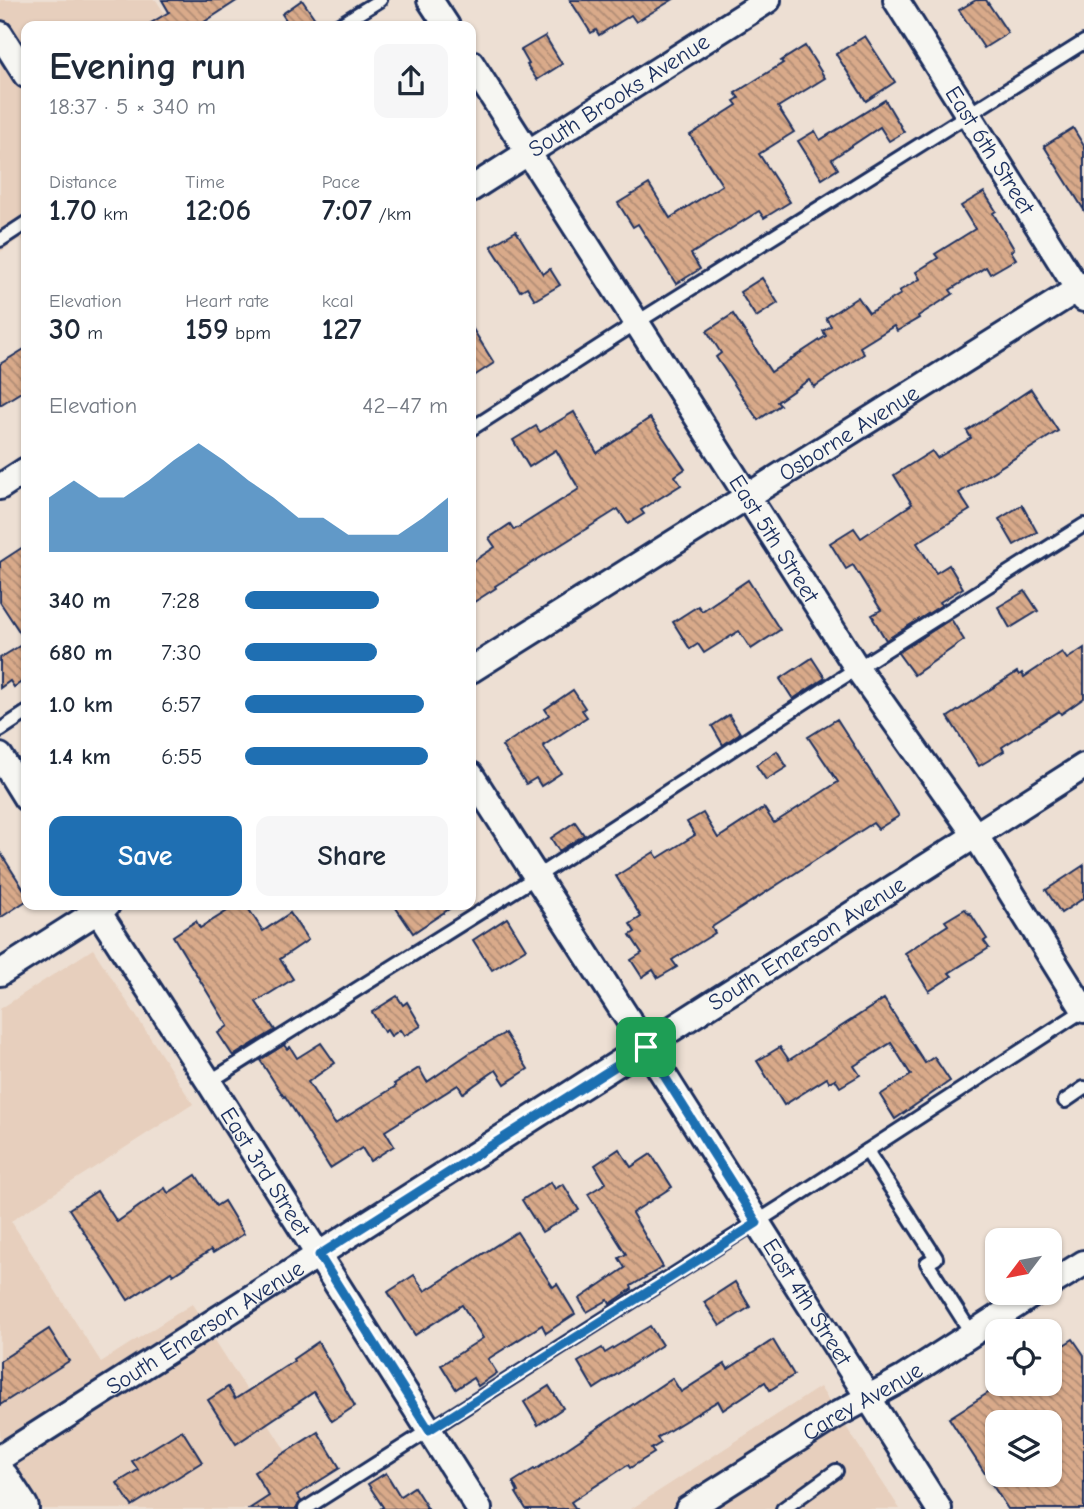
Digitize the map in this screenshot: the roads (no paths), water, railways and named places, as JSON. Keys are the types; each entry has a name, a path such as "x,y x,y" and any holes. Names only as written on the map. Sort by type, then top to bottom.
{"main road":[{"path":"0,1480 19,1509"}],"street":[{"path":"430,0 444,21"},
{"name":"South Brooks Avenue","path":"476,186 768,0"},
{"name":"East 6th Street","path":"896,0 1082,291"},
{"path":"0,34 21,67"},
{"name":"East 5th Street","path":"476,71 857,668 976,836 1084,1010"},
{"name":"Osborne Avenue","path":"476,667 747,496 1082,291"},
{"path":"0,487 21,473"},
{"path":"0,756 21,789"},
{"name":"South Emerson Avenue","path":"0,1458 1084,766"},
{"name":"East 4th Street","path":"476,783 939,1509"},
{"path":"0,973 95,910"},
{"name":"East 3rd Street","path":"102,910 480,1509"},
{"path":"1062,1277 1084,1263"},
{"name":"Carey Avenue","path":"695,1507 835,1415 902,1379 1015,1306"}],"lane":[{"path":"346,21 380,0"},
{"path":"476,426 1084,42"},
{"path":"0,240 21,226"},
{"path":"209,1082 536,877 857,668 1084,525"},
{"path":"0,730 21,716"},
{"path":"304,1509 757,1223 1084,1010"},
{"path":"1065,1101 1084,1088"},
{"path":"867,1151 936,1258 927,1264 972,1334"},
{"path":"783,1509 836,1471"}]}
